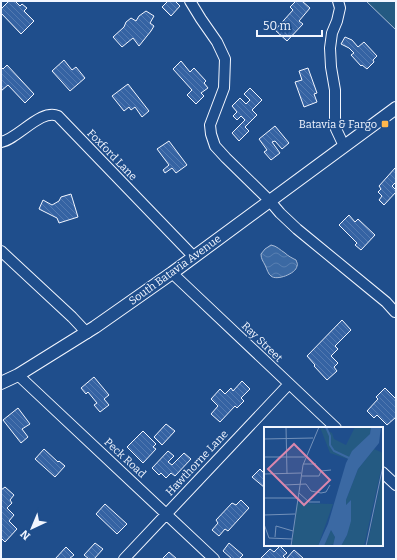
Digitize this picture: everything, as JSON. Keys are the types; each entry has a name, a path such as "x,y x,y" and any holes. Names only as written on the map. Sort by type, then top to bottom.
{"main road":[{"name":"South Batavia Avenue","path":"1,383 18,375 87,333 194,257 344,146 394,113"}],"street":[{"path":"190,1 217,42 225,59 224,88 210,125 215,146 297,229 386,302 395,312"},
{"path":"338,1 340,8 337,21 332,32 330,48 331,67 336,90 335,124 336,130 344,146"},
{"name":"Foxford Lane","path":"1,142 13,137 44,116 51,114 58,116 194,257"},
{"path":"1,251 72,317 87,333"},
{"name":"Ray Street","path":"172,273 335,427"},
{"name":"Peck Road","path":"18,375 214,559"},
{"name":"Hawthorne Lane","path":"124,559 289,384"},
{"path":"383,473 396,485"}],"shaded area":[{"path":"366,1 396,1 396,30"}],"water":[{"path":"271,245 277,247 296,260 296,269 293,272 286,276 277,278 268,273 261,254"}],"building":[{"path":"9,1 15,1 20,6 22,4 27,8 24,11 34,21 21,34 1,13 1,9"},
{"path":"168,1 175,1 180,6 171,16 162,7"},
{"path":"296,1 302,1 310,8 299,21 303,24 287,41 275,30 293,10 290,7"},
{"path":"146,11 154,16 150,23 154,26 151,31 139,46 133,38 122,47 113,37 131,18 136,21 139,16"},
{"path":"345,37 352,40 358,47 364,42 377,56 373,60 374,62 367,69 362,65 361,66 351,55 354,53 349,48 341,44"},
{"path":"64,60 72,70 76,67 85,78 70,91 52,71"},
{"path":"181,61 190,72 194,68 206,81 204,83 208,88 201,93 204,96 196,104 187,95 192,90 173,69"},
{"path":"7,65 34,94 25,103 8,85 1,91 1,67 3,69"},
{"path":"308,68 317,93 314,94 317,102 304,107 295,82 302,80 299,71"},
{"path":"128,84 149,111 142,117 135,107 131,110 129,107 124,111 112,96"},
{"path":"250,88 262,100 252,110 257,115 245,127 249,131 239,141 232,133 245,120 241,116 237,120 233,116 237,112 232,106 240,98 246,104 250,100 244,94"},
{"path":"275,126 289,143 282,149 275,141 272,142 280,153 271,160 264,152 267,150 259,139"},
{"path":"169,141 187,165 176,173 172,168 165,173 163,170 169,165 157,149"},
{"path":"395,168 396,182 392,186 396,192 384,205 379,200 382,196 378,192 381,189 379,186"},
{"path":"71,194 78,217 59,223 57,218 39,209 43,200 52,205 59,201 61,197"},
{"path":"349,215 355,222 358,219 375,235 361,250 355,245 357,243 339,225"},
{"path":"342,320 351,330 335,346 338,349 331,356 338,363 334,367 337,371 327,380 307,356"},
{"path":"94,377 109,395 104,399 109,405 100,412 94,405 97,403 88,392 86,394 81,388"},
{"path":"242,381 250,389 241,398 244,401 237,408 235,406 220,422 211,414 218,406 211,399 220,389 225,394 231,388 233,391"},
{"path":"385,388 396,399 396,417 387,425 377,415 374,418 367,411 378,399 376,397"},
{"path":"18,408 30,424 22,429 28,437 21,443 3,420"},
{"path":"166,424 175,431 162,445 154,437"},
{"path":"143,431 156,444 153,447 156,449 143,463 127,447"},
{"path":"44,449 58,462 59,461 65,466 55,477 35,459"},
{"path":"168,451 174,456 168,462 172,465 184,453 191,459 175,476 171,473 166,478 161,473 159,475 152,468"},
{"path":"260,469 264,473 264,487 252,477"},
{"path":"5,487 14,495 10,500 12,503 7,508 14,515 9,521 17,529 5,542 1,538 1,490"},
{"path":"241,500 249,508 228,531 225,529 219,536 212,530 218,523 216,520 232,503 236,505"},
{"path":"105,504 127,524 117,534 96,514"},
{"path":"95,543 103,549 94,559 89,559 84,555"},
{"path":"229,543 243,555 239,559 232,559 223,551"},
{"path":"280,546 287,553 283,556 286,559 261,558 270,549 274,552"},
{"path":"66,547 74,555 69,559 55,559"},
{"path":"294,550 303,558 302,559 286,559"},
{"path":"169,552 177,559 162,559"}],"place":[{"name":"Batavia & Fargo","path":"385,124"}]}
